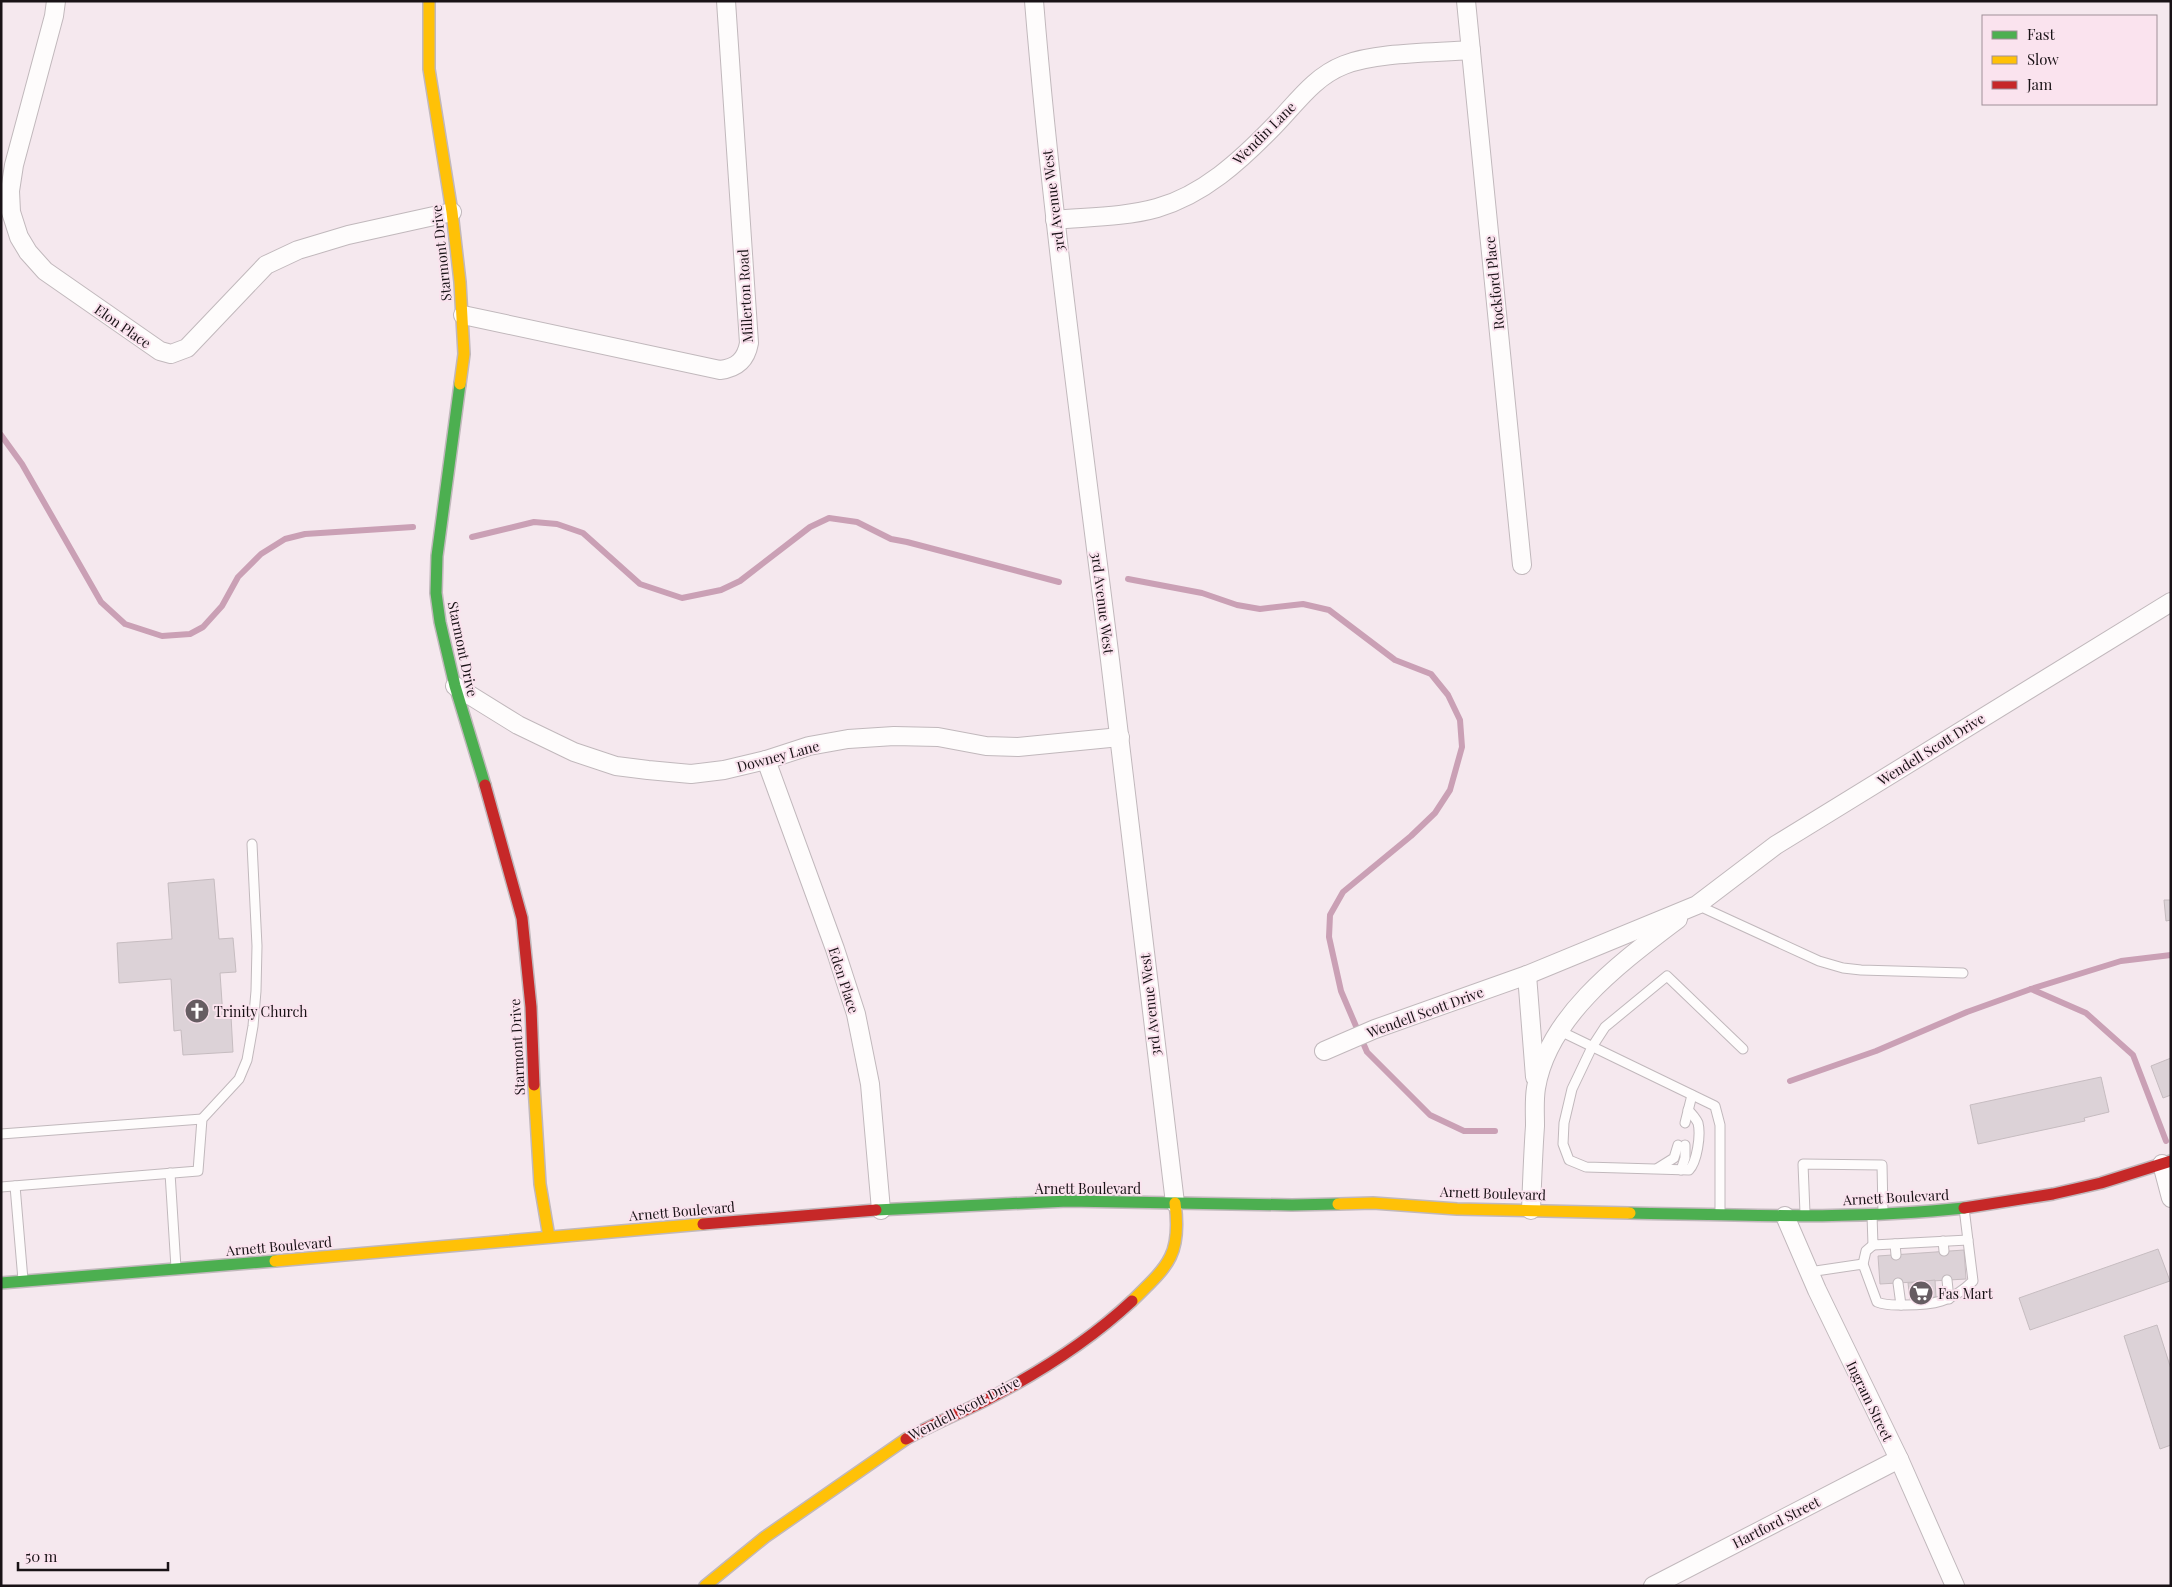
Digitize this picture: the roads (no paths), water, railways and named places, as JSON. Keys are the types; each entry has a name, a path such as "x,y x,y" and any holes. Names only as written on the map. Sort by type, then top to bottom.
{"main road":[{"name":"Starmont Drive","path":"429,1 429,69 452,212 463,315 464,354 436,556 436,593 440,622 455,686 503,846 522,918 531,1007 535,1126 540,1184 549,1237"},
{"name":"Arnett Boulevard","path":"1,1283 176,1270 881,1210 1068,1201 1373,1203 1458,1209 1785,1216 1884,1214 1964,1208 2053,1194 2101,1183 2166,1163"},
{"name":"Wendell Scott Drive","path":"705,1586 765,1537 825,1492 889,1449 910,1436 997,1394 1090,1336 1121,1313 1170,1261 1176,1247 1179,1228 1175,1203"}],"street":[{"name":"Elon Place","path":"56,1 54,16 14,165 10,191 11,212 19,237 28,252 45,271 160,351 171,354 186,348 266,265 290,254 348,236 452,212"},
{"name":"Millerton Road","path":"463,315 720,370 731,369 740,363 747,354 749,343 726,1"},
{"name":"3rd Avenue West","path":"1034,1 1045,133 1055,220 1120,737 1159,1088 1175,1203"},
{"name":"Rockford Place","path":"1466,1 1522,565"},
{"name":"Wendin Lane","path":"1055,220 1155,209 1187,197 1203,188 1235,162 1274,127 1304,92 1322,77 1342,66 1365,59 1471,50"},
{"name":"Wendell Scott Drive","path":"1536,1088 1545,1059 1570,1016 1601,982 1631,955 1784,840 2171,602"},
{"name":"Downey Lane","path":"455,686 541,738 574,752 616,766 691,774 724,770 766,760 809,746 848,739 894,736 938,737 986,746 1018,747 1120,737"},
{"name":"Eden Place","path":"766,760 835,949 856,1014 870,1084 881,1210"},
{"name":"Wendell Scott Drive","path":"1330,1049 1375,1029 1527,975 1697,905"},
{"name":"Wendell Scott Drive","path":"1527,975 1536,1088 1531,1210"},
{"path":"2166,1163 2171,1198"},
{"name":"Ingram Street","path":"1785,1216 1809,1272 1899,1459 1956,1586"},
{"name":"Hartford Street","path":"1653,1586 1899,1459"}],"lane":[{"path":"1,1187 198,1171 202,1119 239,1079 247,1060 256,990 257,946 252,844"},
{"path":"1697,905 1819,961 1843,968 1963,974"},
{"path":"1688,1110 1698,1122 1697,1150 1694,1165 1688,1170 1586,1167 1569,1160 1563,1144 1564,1122 1572,1089 1592,1047 1605,1027 1667,976 1743,1049"},
{"path":"1560,1031 1715,1106 1720,1125 1720,1214"},
{"path":"1681,1123 1688,1110 1692,1095"},
{"path":"1,1134 202,1119"},
{"path":"1658,1168 1674,1158 1681,1146 1685,1158 1680,1170"},
{"path":"1805,1216 1803,1164 1882,1165 1884,1214"},
{"path":"170,1173 176,1270"},
{"path":"15,1186 23,1281"},
{"path":"1964,1208 1968,1240 1973,1281 1961,1293 1949,1299 1928,1305 1886,1306 1877,1302 1863,1264 1866,1252 1873,1245 1968,1240"},
{"path":"1872,1214 1873,1245"},
{"path":"1943,1241 1944,1251"},
{"path":"1895,1244 1896,1255"},
{"path":"1809,1272 1863,1264"},
{"path":"1947,1280 1949,1299"},
{"path":"1898,1283 1900,1305"}],"waterway":[{"path":"1,435 22,464 101,602 125,624 162,636 190,634 203,627 222,606 238,577 261,554 285,539 305,534 413,527"},
{"path":"472,537 534,522 557,524 583,533 640,584 682,598 721,590 740,581 810,527 829,518 857,522 891,539 1059,582"},
{"path":"1128,579 1202,593 1237,605 1260,609 1303,604 1329,610 1395,660 1431,674 1448,695 1460,720 1462,747 1450,790 1435,813 1411,836 1343,892 1330,915 1329,937 1341,991 1367,1052 1430,1115 1464,1131 1495,1131"},
{"path":"1790,1081 1876,1051 1967,1012 2031,989 2121,961 2171,955"},
{"path":"2031,989 2086,1013 2133,1055 2166,1141"}],"place":[{"name":"Trinity Church","path":"197,1011"},
{"name":"Fas Mart","path":"1921,1293"}]}
